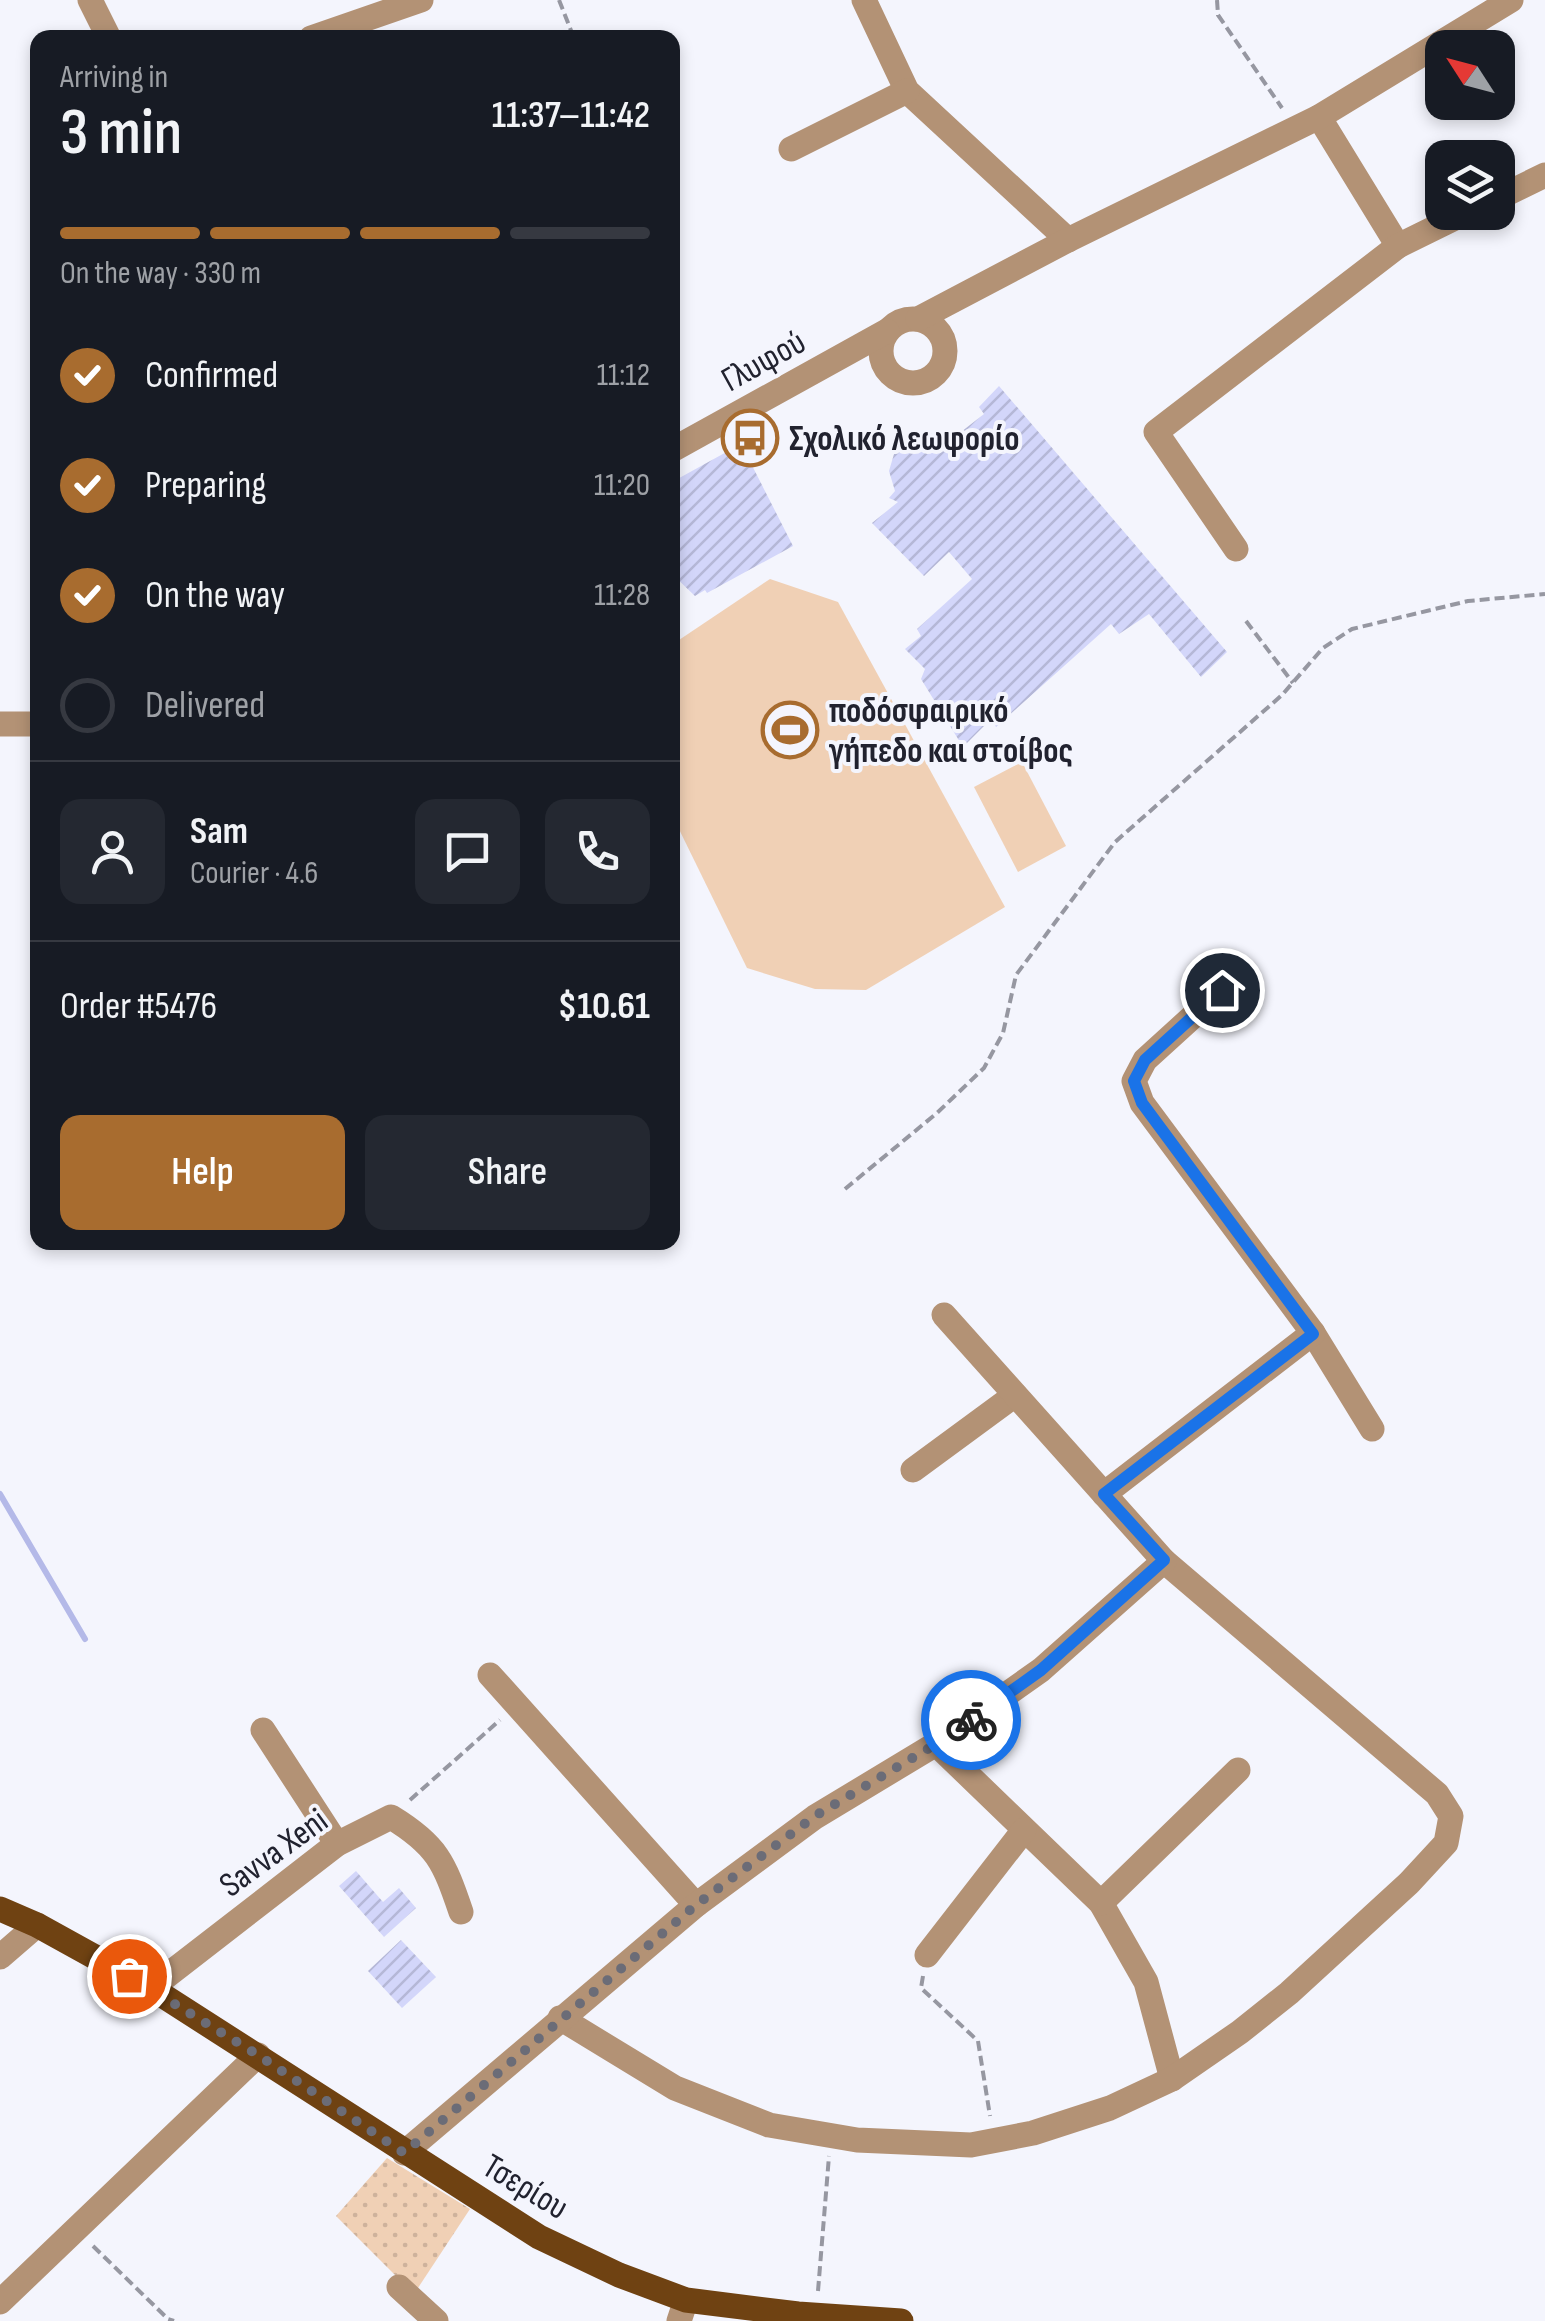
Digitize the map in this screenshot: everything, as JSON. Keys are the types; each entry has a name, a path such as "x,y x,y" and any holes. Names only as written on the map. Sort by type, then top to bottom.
{"main road":[{"name":"Τσερίου","path":"0,1909 151,1988 539,2237 682,2310 901,2321"}],"street":[{"path":"90,0 105,30"},
{"path":"333,30 420,0"},
{"path":"864,0 907,91 1068,240"},
{"path":"918,319 934,326 944,339 945,356 938,372 924,382 908,384 892,377 882,363 880,346 888,331 901,320 918,319 1068,240 1307,123 1511,0"},
{"path":"791,150 907,91"},
{"path":"1307,123 1398,246"},
{"path":"1515,190 1545,175"},
{"path":"1236,549 1156,432 1398,246 1430,230"},
{"name":"Γλυφού","path":"680,446 888,331"},
{"path":"0,724 30,724"},
{"path":"1222,990 1145,1060 1134,1081 1142,1103 1313,1334 1372,1430"},
{"path":"560,2018 675,2088 769,2126 857,2140 971,2145 1033,2133 1110,2108 1172,2078 1240,2032 1303,1981 1409,1884 1446,1844 1452,1826 1448,1808 1437,1794 1164,1560 944,1315"},
{"path":"1104,1494 1313,1334"},
{"path":"913,1470 1015,1395"},
{"path":"404,2153 696,1905 815,1816 936,1744 1041,1670 1164,1560"},
{"path":"490,1674 696,1905"},
{"path":"263,1730 336,1844"},
{"path":"936,1744 1100,1903 1146,1982 1172,2078"},
{"path":"1100,1903 1238,1770"},
{"path":"392,1817 420,1834 440,1858 460,1912"},
{"name":"Savva Xeni","path":"151,1988 336,1844 392,1817"},
{"path":"926,1955 1024,1830"},
{"path":"0,1956 37,1925"},
{"path":"0,2302 258,2055"},
{"path":"398,2287 436,2321"}],"path":[{"path":"558,0 571,30"},
{"path":"1217,0 1218,15 1307,123"},
{"path":"845,1189 937,1113 984,1068 1004,1033 1016,974 1115,842 1293,683 1322,648 1352,629 1468,601 1545,594"},
{"path":"1246,621 1293,683"},
{"path":"392,1817 517,1704"},
{"path":"926,1955 922,1988 978,2041 994,2140"},
{"path":"816,2315 830,2136"},
{"path":"76,2229 168,2320 174,2321"}],"shaded area":[{"name":"ποδόσφαιρικό γήπεδο και στοίβος","path":"770,579 838,602 1005,907 866,990 815,989 747,968 680,831 680,639"},
{"path":"1022,762 1066,846 1018,872 974,787"},
{"path":"387,2158 470,2209 414,2294 336,2216"}],"building":[{"path":"999,386 1227,652 1201,677 1149,614 1119,634 1111,624 996,727 991,719 963,747 921,679 925,669 905,649 921,636 917,629 972,579 949,552 924,576 872,523 898,502 889,498 895,491 889,471 894,454 909,438 930,433 952,439 984,414 979,407"},
{"path":"741,444 793,546 695,596 680,582 680,478"},
{"path":"356,1871 383,1902 399,1888 416,1908 384,1937 339,1886"},
{"path":"401,1940 436,1977 402,2008 368,1971"}],"waterway":[{"path":"0,1494 85,1639"}],"way so far":[{"path":"129,1976 258,2055 404,2153 696,1905 815,1816 971,1720"}],"place":[{"name":"Σχολικό λεωφορίο","path":"750,438"},
{"name":"ποδόσφαιρικό γήπεδο και στοίβος","path":"790,730"}],"route":[{"path":"971,1720 1041,1670 1164,1560 1104,1494 1313,1334 1142,1103 1134,1081 1145,1060 1222,990"}]}
